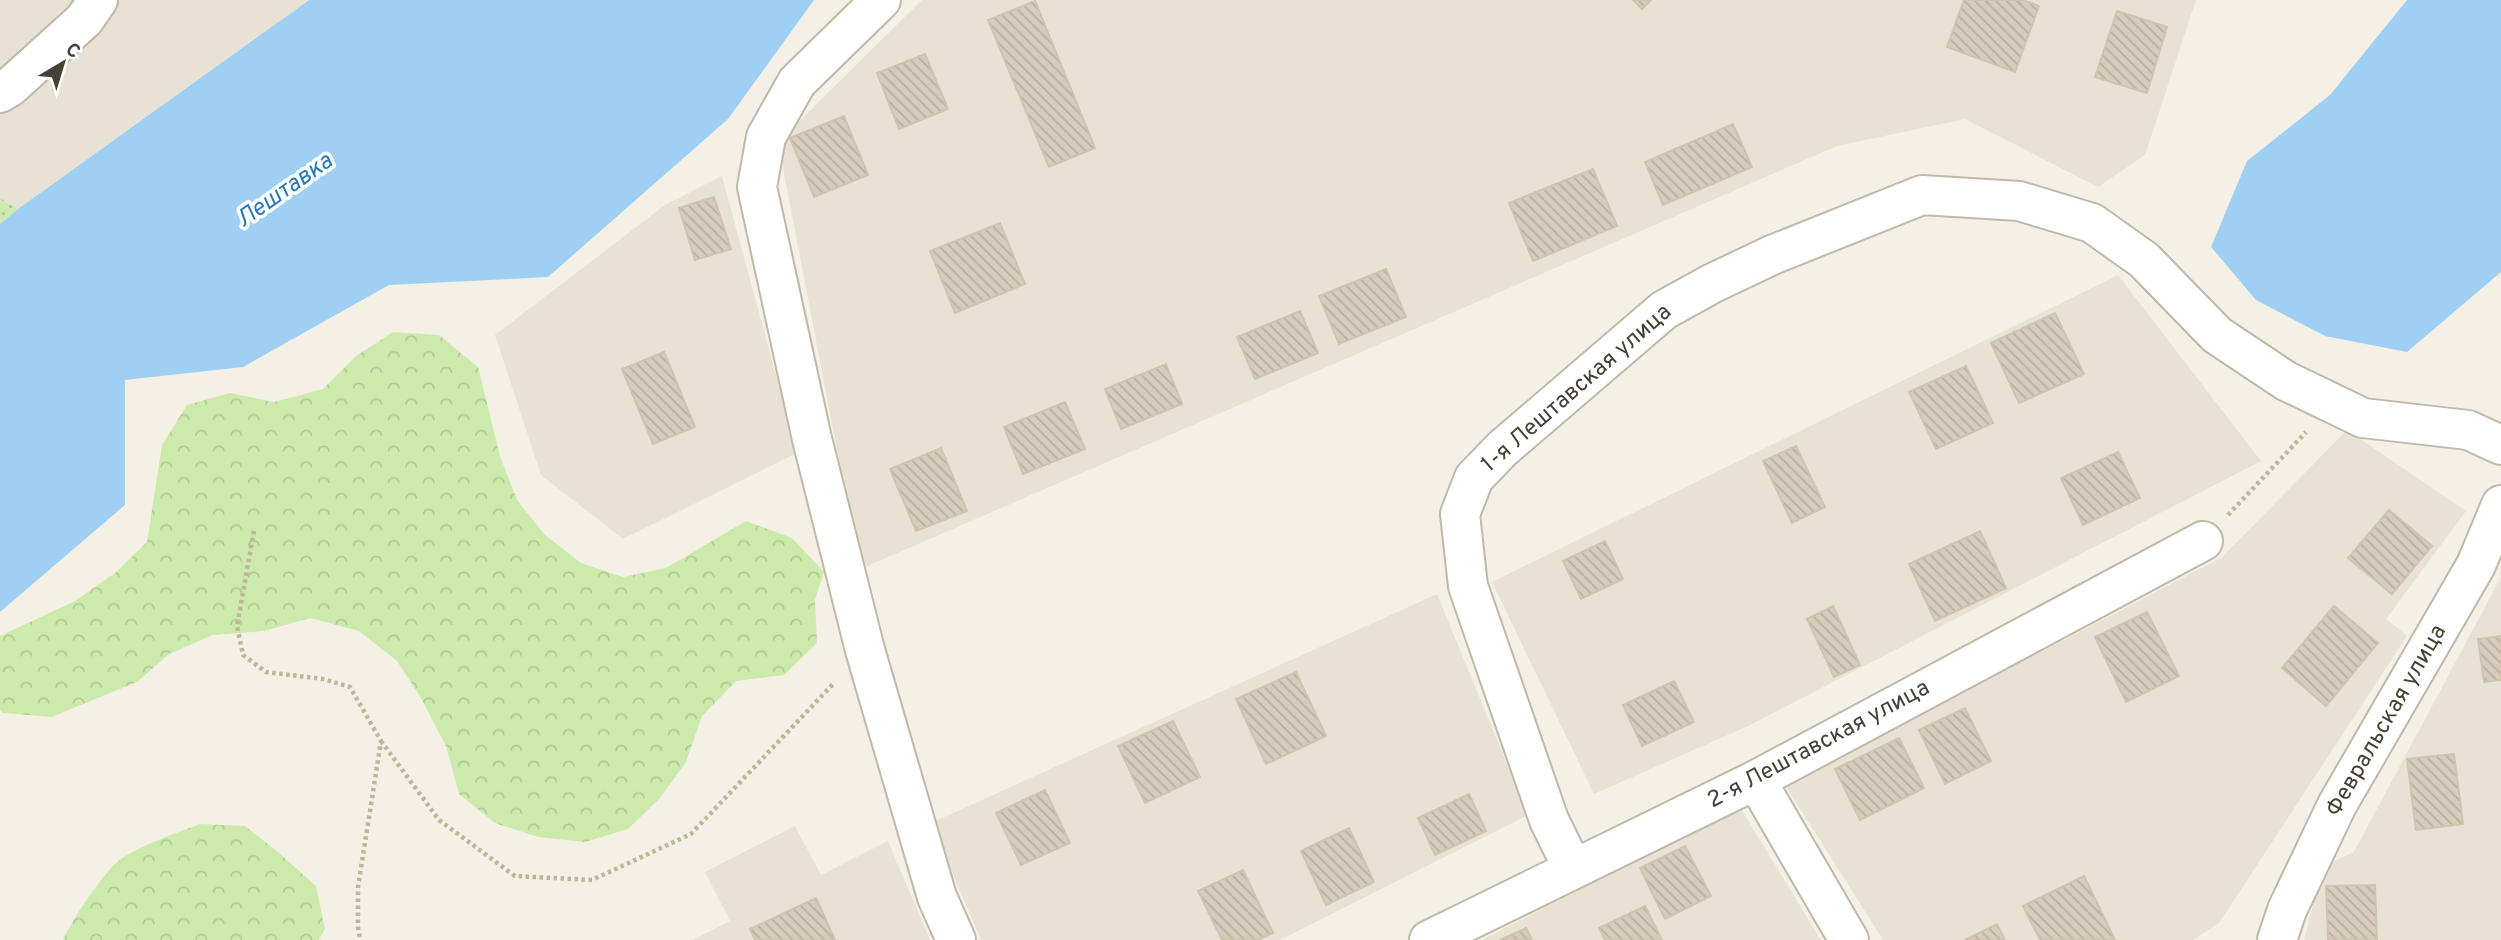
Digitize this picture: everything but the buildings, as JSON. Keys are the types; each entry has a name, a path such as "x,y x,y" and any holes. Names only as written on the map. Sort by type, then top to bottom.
{"street":[{"path":"0,93 84,20 98,0"},
{"path":"881,0 797,82 766,137 757,187 811,439 865,650 937,897 956,940"},
{"name":"1-я Лештавская улица","path":"1573,869 1549,820 1468,586 1460,514 1474,478 1502,449 1664,310 1772,254 1922,195 2019,201 2092,223 2144,260 2217,335 2286,381 2363,418 2468,430 2501,445"},
{"name":"Февральская улица","path":"2277,940 2287,910 2337,805 2476,565 2501,505"},
{"name":"2-я Лештавская улица","path":"1429,940 1756,780 2203,541"},
{"path":"1756,780 1849,940"}],"path":[{"path":"2203,541 2333,404"},
{"path":"254,531 237,626 243,655 267,673 323,680 351,687 381,741 439,820 515,876 592,880 691,834 865,650"},
{"path":"360,940 358,887 381,741"}],"shaded area":[{"path":"0,0 309,0 18,209 0,198"},
{"path":"922,0 2196,0 2145,155 2098,187 1965,119 1837,146 865,567 850,518 778,142"},
{"path":"722,176 797,453 623,539 541,475 495,335 665,205"},
{"path":"2118,275 2261,461 1748,726 1594,794 1492,582"},
{"path":"2347,430 2466,511 2386,619 2407,636 2219,923 2193,940 1883,940 1785,785 2221,558"},
{"path":"2501,577 2501,940 2304,940 2323,866 2354,852"},
{"path":"1437,594 1528,815 1280,940 981,940 931,823"},
{"path":"1740,807 1821,940 1482,940"},
{"path":"795,826 821,875 888,841 930,940 693,940 730,921 705,872"}],"green space":[{"path":"0,198 18,209 0,224"},
{"path":"393,332 439,335 478,367 500,456 517,500 544,534 581,563 623,577 666,568 746,521 792,538 824,572 815,600 817,643 784,675 736,681 702,716 686,762 660,798 628,829 585,842 538,837 495,823 459,794 446,746 421,698 397,661 359,631 310,618 264,631 213,635 169,654 137,682 51,717 3,713 0,710 0,636 75,601 115,573 147,542 162,445 187,405 230,393 274,402 323,389 356,356"},
{"path":"200,824 245,826 316,886 325,929 319,940 63,940 87,900 116,863 144,846"}],"water":[{"name":"Лештавка","path":"309,0 814,0 728,119 548,277 389,285 243,367 125,380 125,505 0,612 0,224"},
{"path":"2407,0 2501,0 2501,272 2407,352 2325,336 2256,300 2211,247 2247,161 2330,95"}]}
